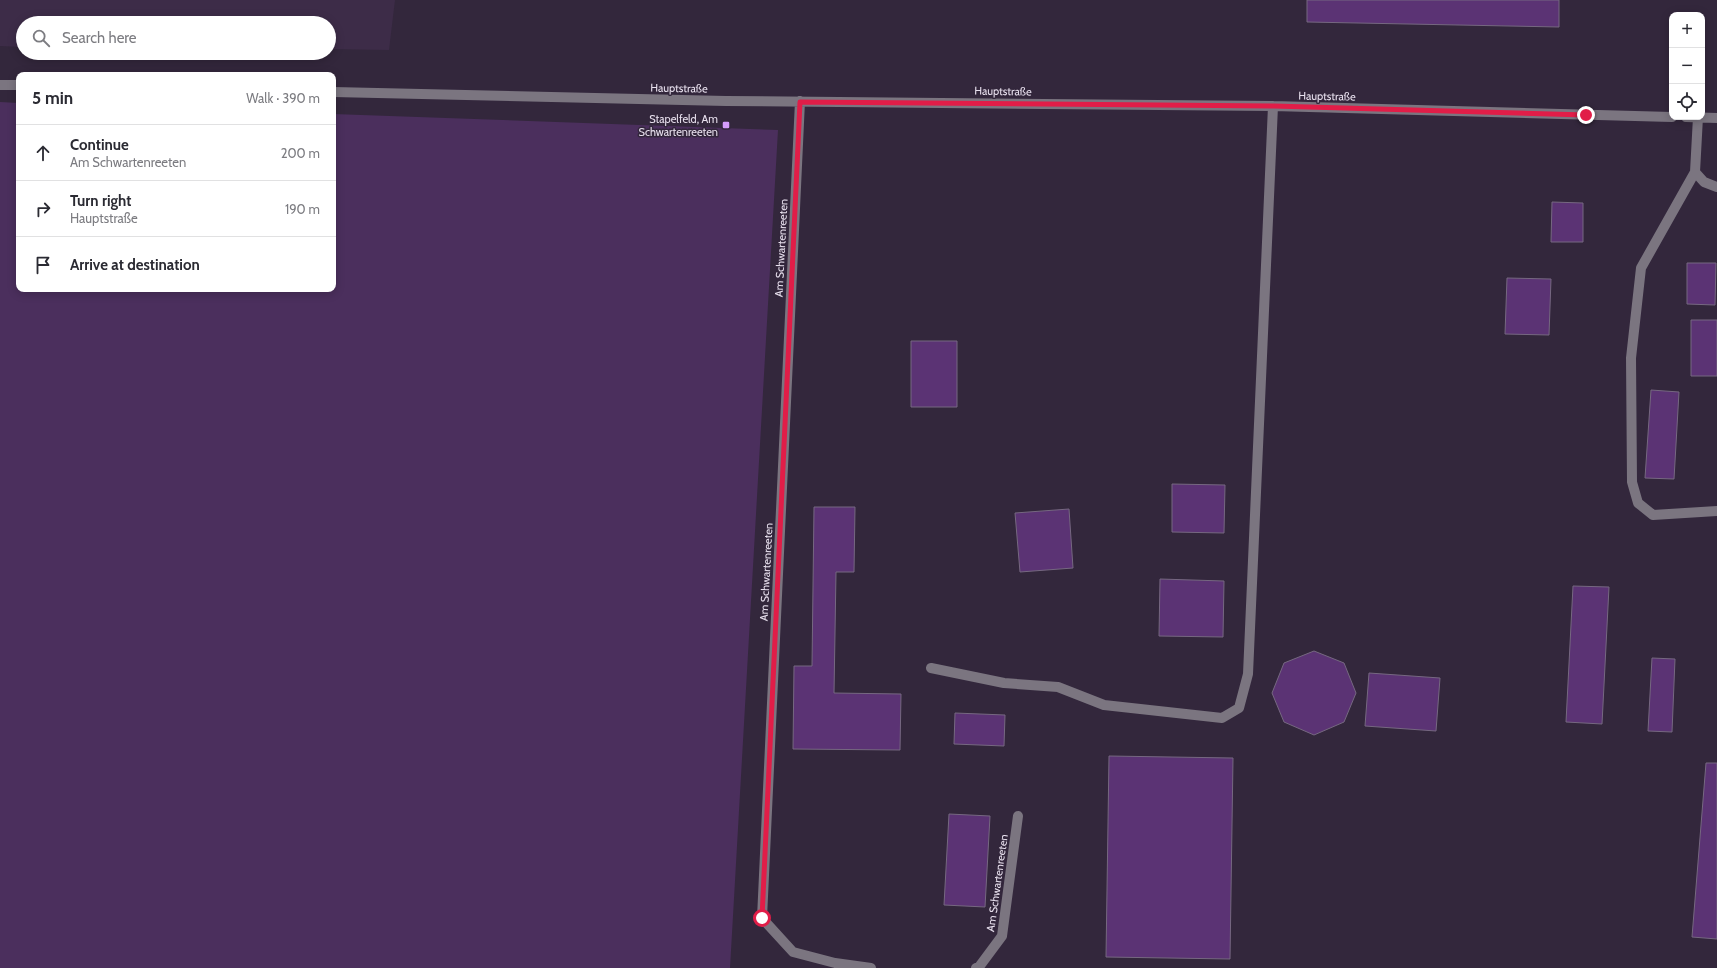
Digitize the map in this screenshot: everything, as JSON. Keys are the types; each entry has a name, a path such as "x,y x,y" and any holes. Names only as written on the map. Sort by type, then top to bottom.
{"street":[{"path":"0,85 16,85"},
{"name":"Hauptstraße","path":"336,92 800,102 1274,106 1669,117"},
{"name":"Am Schwartenreeten","path":"800,102 762,918 793,952 835,963 871,968"},
{"path":"931,668 1004,683 1058,687 1104,705 1222,718 1239,708 1248,674 1274,106"},
{"path":"1705,117 1717,118"},
{"path":"1698,120 1695,172 1641,268 1631,358 1632,482 1638,503 1653,515 1717,511"},
{"path":"1695,172 1704,182 1717,186"},
{"name":"Am Schwartenreeten","path":"976,968 979,967 1002,936 1018,816"}],"shaded area":[{"path":"0,0 395,0 389,50 336,49 336,16 16,16 16,47 0,46"},
{"path":"0,102 16,103 16,292 336,292 336,114 778,130 730,968 0,968"}],"building":[{"path":"1307,0 1559,0 1559,27 1307,22"},
{"path":"1552,202 1583,203 1583,242 1551,242"},
{"path":"1687,263 1716,263 1715,305 1687,304"},
{"path":"1507,278 1551,279 1549,335 1505,334"},
{"path":"1691,320 1717,320 1717,376 1691,376"},
{"path":"911,341 957,341 957,407 911,407"},
{"path":"1651,390 1679,392 1674,479 1645,478"},
{"path":"1172,484 1225,485 1224,533 1172,532"},
{"path":"814,507 855,507 854,572 836,572 834,693 901,694 900,750 793,749 794,666 812,666"},
{"path":"1069,509 1073,568 1020,572 1015,513"},
{"path":"1160,579 1224,581 1223,637 1159,636"},
{"path":"1573,586 1609,587 1602,724 1566,722"},
{"path":"1314,651 1344,663 1356,693 1344,722 1314,735 1284,722 1272,693 1284,663"},
{"path":"1652,658 1675,659 1672,732 1648,731"},
{"path":"1369,673 1440,678 1436,731 1365,726"},
{"path":"955,713 1005,715 1004,746 954,744"},
{"path":"1109,756 1233,758 1230,959 1106,957"},
{"path":"1706,763 1717,763 1717,939 1692,937"},
{"path":"949,814 990,816 985,907 944,905"}],"place":[{"name":"Stapelfeld, Am Schwartenreeten","path":"726,125"}],"route":[{"path":"762,918 800,102 1274,106 1586,115"}]}
